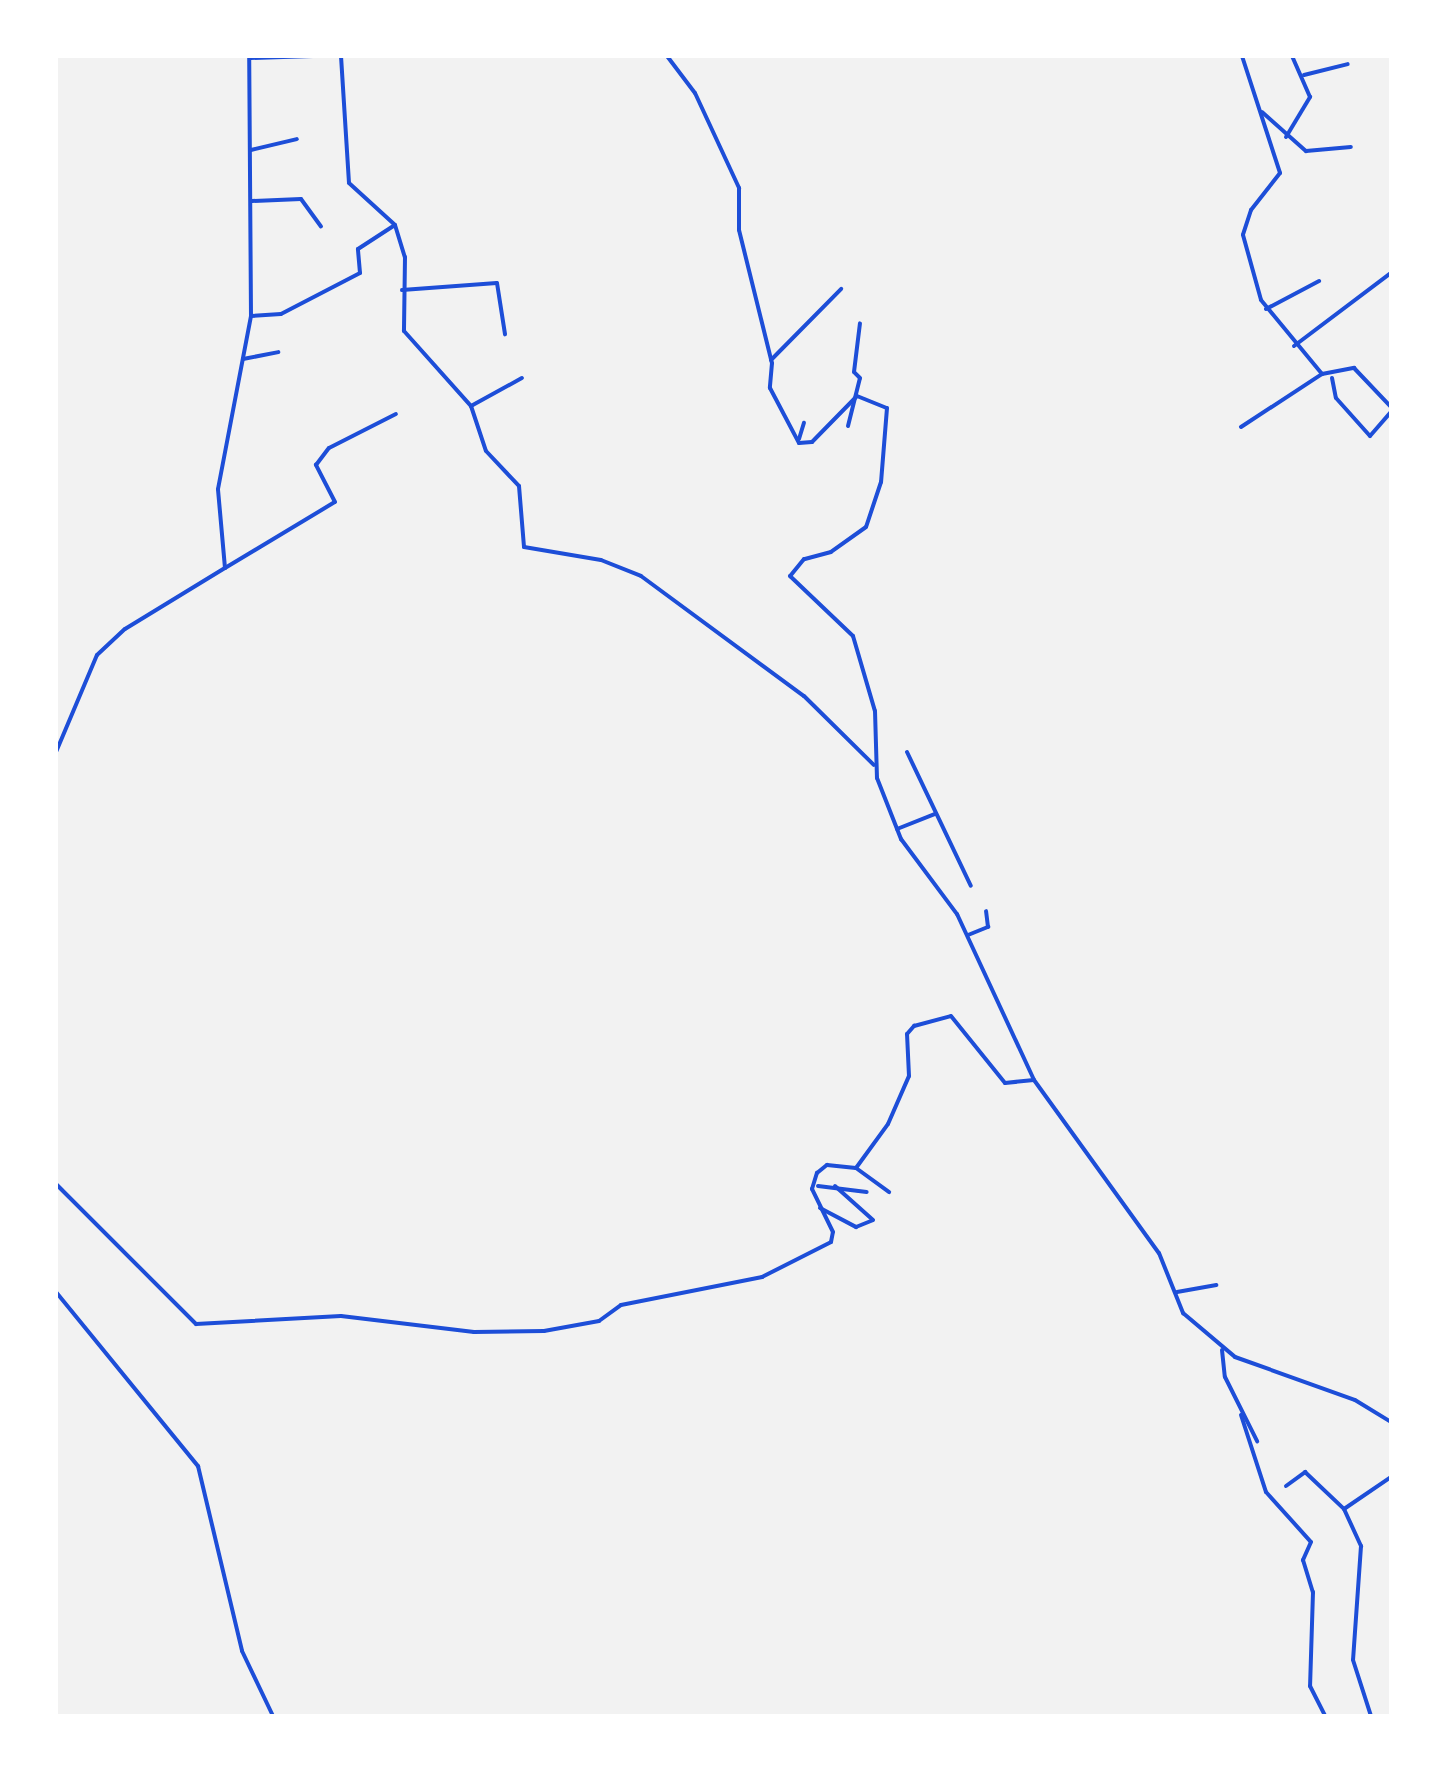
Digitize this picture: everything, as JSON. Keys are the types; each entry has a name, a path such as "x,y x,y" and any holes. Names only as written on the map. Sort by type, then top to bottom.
{"street":[{"path":"225,568 218,489 251,316 250,57 313,56"},
{"path":"341,56 349,183 395,225 404,245 404,331 471,406 486,451 522,492 528,550 601,560 651,583 804,696 874,765"},
{"path":"667,56 695,93 739,188 739,230 771,360 771,393 798,441"},
{"path":"1242,56 1280,173 1251,210 1243,245 1266,309 1294,346 1322,374 1332,378 1359,371 1391,410 1370,436 1336,398 1332,378"},
{"path":"1286,138 1309,103 1304,75 1292,56"},
{"path":"1304,75 1348,64"},
{"path":"1261,110 1286,138 1312,153 1351,147"},
{"path":"251,150 297,139"},
{"path":"252,201 301,199 321,227"},
{"path":"251,316 281,314 360,273 358,249 395,225"},
{"path":"1294,346 1391,273"},
{"path":"1266,309 1319,281"},
{"path":"402,290 497,283 505,334"},
{"path":"771,360 841,289"},
{"path":"798,441 812,442 849,403 860,378 854,372 860,323"},
{"path":"243,359 278,352"},
{"path":"1241,427 1322,374"},
{"path":"471,406 522,378"},
{"path":"849,403 868,396 887,408 876,499 862,530 826,555 804,559 790,576 853,636 873,700 874,765 897,829 968,935 1034,1080 1121,1192 1177,1292 1183,1313 1222,1350 1355,1400 1391,1422"},
{"path":"848,426 849,403"},
{"path":"56,752 97,655 125,629 335,502 316,465 329,448 396,414"},
{"path":"798,441 804,423"},
{"path":"907,752 971,886"},
{"path":"897,829 935,814"},
{"path":"968,935 988,927 986,911"},
{"path":"856,1168 895,1112 911,1068 907,1039 914,1026 951,1016 1005,1083 1034,1080"},
{"path":"818,1186 821,1167 856,1168 889,1192"},
{"path":"56,1184 200,1325 341,1316 519,1333 599,1321 621,1305 673,1299 782,1268 834,1239 812,1189 835,1186 867,1192"},
{"path":"820,1208 856,1227 873,1220 835,1186"},
{"path":"1177,1292 1216,1285"},
{"path":"56,1292 198,1466 242,1651 273,1716"},
{"path":"1222,1350 1266,1492 1311,1542 1303,1560 1313,1592 1310,1686 1325,1716"},
{"path":"1241,1415 1257,1441"},
{"path":"1286,1486 1305,1472 1344,1509 1361,1546 1353,1660 1371,1716"},
{"path":"1344,1509 1391,1477"}]}
